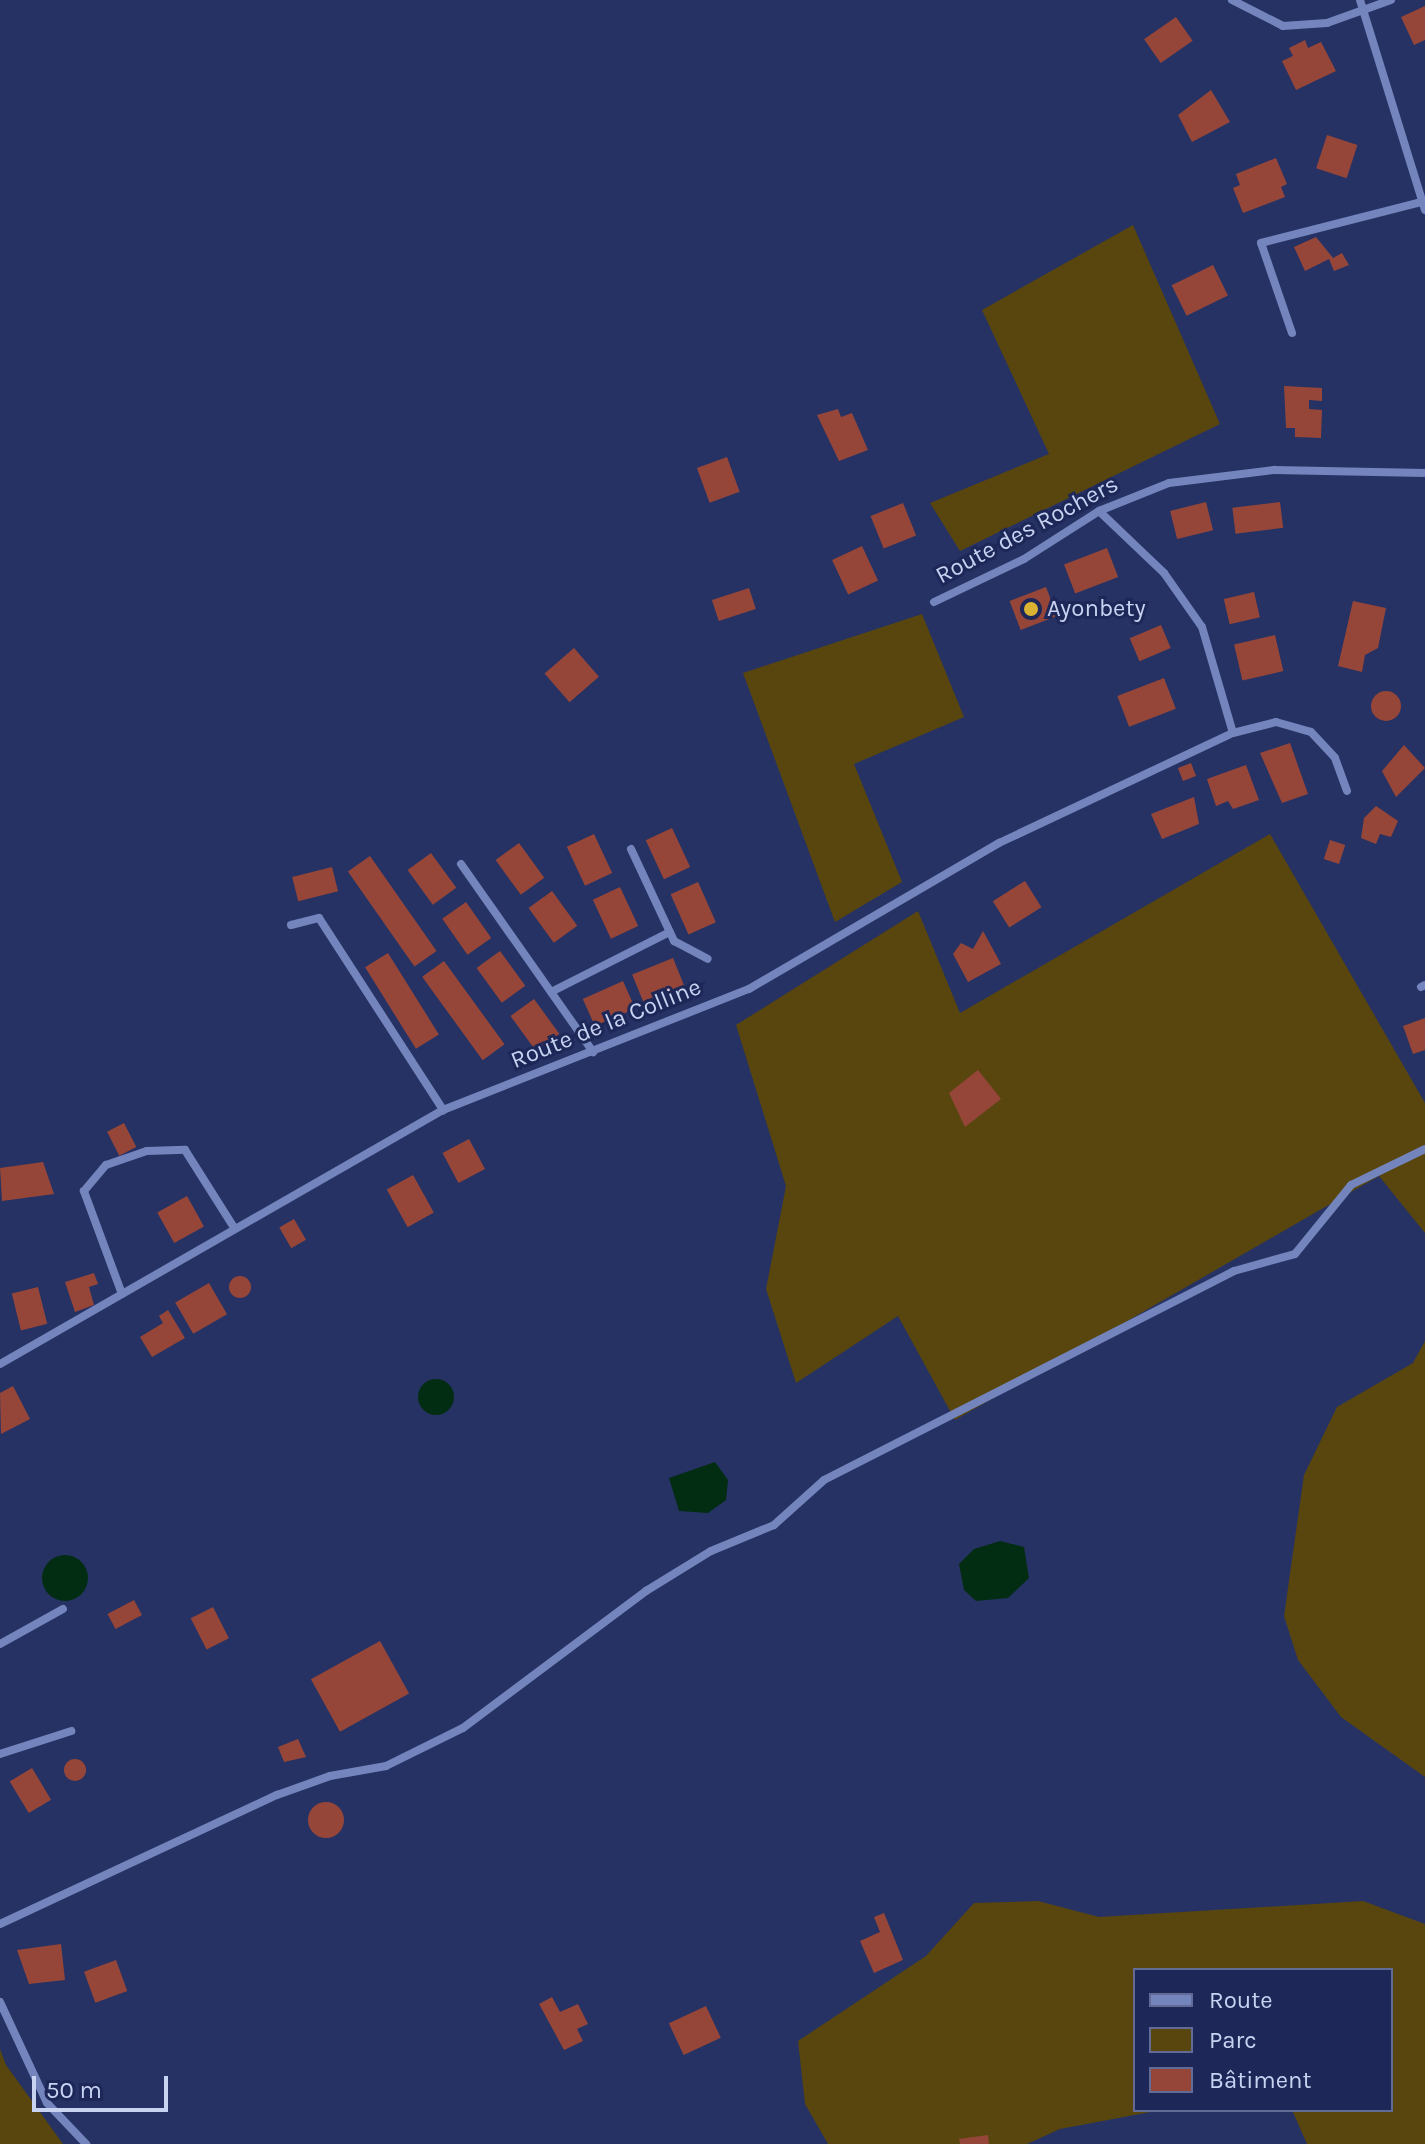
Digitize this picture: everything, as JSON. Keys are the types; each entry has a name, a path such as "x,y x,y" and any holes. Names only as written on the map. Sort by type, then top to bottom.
{"street":[{"path":"1232,0 1283,26 1327,23 1391,0"},
{"path":"1292,333 1261,243 1424,206 1360,0"},
{"name":"Route des Rochers","path":"934,602 1024,559 1099,511 1169,483 1274,470 1425,473"},
{"path":"1099,511 1164,573 1202,627 1233,733"},
{"name":"Route de la Colline","path":"0,1364 443,1110 749,989 999,843 1233,733 1276,722 1311,732 1335,758 1347,791"},
{"path":"631,849 674,941 708,959"},
{"path":"461,864 593,1052"},
{"path":"291,925 319,918 443,1110"},
{"path":"551,992 670,932"},
{"path":"0,1924 277,1795 330,1776 386,1766 463,1728 646,1591 711,1551 774,1525 824,1480 1234,1271 1295,1254 1351,1185 1425,1149"},
{"path":"122,1294 84,1191 106,1165 147,1151 185,1150 235,1229"},
{"path":"0,1644 63,1609"},
{"path":"0,1754 71,1731"},
{"path":"0,2002 47,2103 86,2144"}],"green space":[{"path":"1133,225 1220,424 960,551 930,503 1049,454 982,310"},
{"path":"922,614 964,717 854,764 902,882 835,922 743,673"},
{"path":"1270,834 1425,1103 1425,1233 1379,1176 955,1420 898,1316 796,1383 766,1289 786,1186 736,1025 918,911 960,1013"},
{"path":"1425,1341 1425,1777 1341,1717 1298,1660 1284,1616 1304,1475 1337,1407 1413,1363"},
{"path":"1038,1901 1099,1917 1363,1901 1425,1924 1425,2144 1307,2144 1293,2112 1393,2112 1393,1968 1133,1968 1133,2112 1150,2112 1060,2129 1027,2144 828,2144 805,2104 798,2041 926,1956 974,1903"},
{"path":"0,2049 6,2065 63,2144 0,2144"}],"shaded area":[{"path":"436,1379 449,1384 454,1397 449,1410 436,1415 423,1410 418,1397 423,1384"},
{"path":"715,1462 728,1480 726,1500 708,1513 679,1511 669,1478"},
{"path":"1000,1541 1024,1547 1029,1578 1008,1598 976,1601 964,1590 959,1564 974,1549"},
{"path":"65,1555 81,1562 88,1578 81,1594 65,1601 49,1594 42,1578 49,1562"}],"building":[{"path":"1425,6 1425,40 1414,45 1401,17"},
{"path":"1176,17 1193,41 1161,63 1144,39"},
{"path":"1305,40 1308,48 1321,42 1336,71 1296,90 1282,61 1293,56 1289,48"},
{"path":"1211,90 1230,122 1192,142 1178,115"},
{"path":"1327,135 1357,145 1347,178 1316,168"},
{"path":"1276,158 1287,184 1281,187 1285,197 1243,213 1233,188 1240,185 1236,174"},
{"path":"1316,237 1333,258 1342,253 1349,265 1334,271 1329,259 1305,271 1294,247"},
{"path":"1213,265 1228,296 1187,316 1172,285"},
{"path":"1284,386 1322,388 1322,401 1309,400 1309,409 1322,410 1321,438 1295,437 1295,428 1286,428"},
{"path":"838,409 841,417 852,413 868,450 839,461 817,415"},
{"path":"727,457 740,492 710,503 697,468"},
{"path":"1206,502 1213,530 1177,539 1170,511"},
{"path":"1280,502 1283,528 1236,534 1232,508"},
{"path":"903,503 916,535 884,549 871,516"},
{"path":"862,546 878,580 848,594 832,560"},
{"path":"1107,548 1118,577 1075,593 1064,564"},
{"path":"1046,587 1057,616 1021,630 1010,601"},
{"path":"749,588 756,609 719,621 712,600"},
{"path":"1254,592 1260,617 1230,624 1224,599"},
{"path":"1353,601 1386,608 1378,648 1365,655 1362,672 1338,666"},
{"path":"1161,625 1171,648 1139,661 1130,638"},
{"path":"1275,635 1283,671 1242,680 1234,644"},
{"path":"574,648 599,677 569,702 545,674"},
{"path":"1164,678 1176,709 1129,727 1117,696"},
{"path":"1386,691 1397,695 1401,706 1397,717 1386,721 1375,717 1371,706 1375,695"},
{"path":"1290,743 1308,794 1282,803 1260,753"},
{"path":"1404,745 1425,768 1396,797 1382,771"},
{"path":"1191,763 1196,776 1183,781 1178,768"},
{"path":"1246,765 1259,800 1233,809 1228,801 1216,806 1207,779"},
{"path":"1194,797 1199,824 1162,839 1151,814"},
{"path":"1376,806 1398,821 1391,837 1380,834 1376,844 1361,838 1364,818"},
{"path":"672,828 690,867 664,879 646,840"},
{"path":"594,834 612,873 585,886 567,847"},
{"path":"1330,840 1345,845 1339,864 1324,859"},
{"path":"519,843 544,878 521,895 496,860"},
{"path":"431,853 456,888 433,905 408,870"},
{"path":"370,856 437,951 414,967 348,871"},
{"path":"332,867 338,891 298,901 292,877"},
{"path":"1025,881 1041,907 1009,927 993,901"},
{"path":"698,882 716,922 688,934 671,894"},
{"path":"620,887 638,926 611,939 593,900"},
{"path":"552,891 577,926 554,943 529,908"},
{"path":"466,902 491,938 467,955 442,919"},
{"path":"983,931 1001,964 968,982 953,954 961,943 973,949"},
{"path":"500,951 525,986 502,1003 477,968"},
{"path":"388,953 439,1034 416,1049 365,967"},
{"path":"673,958 684,985 643,1001 632,974"},
{"path":"444,961 505,1044 483,1060 422,977"},
{"path":"623,981 635,1008 595,1026 583,999"},
{"path":"534,999 559,1034 536,1051 511,1016"},
{"path":"1425,1018 1425,1050 1413,1054 1403,1026"},
{"path":"978,1070 1001,1099 965,1127 949,1093"},
{"path":"124,1123 136,1147 119,1156 107,1132"},
{"path":"469,1139 485,1169 458,1183 443,1153"},
{"path":"43,1162 54,1194 2,1201 0,1168"},
{"path":"413,1175 434,1213 408,1227 387,1190"},
{"path":"187,1196 204,1227 174,1243 157,1212"},
{"path":"294,1219 306,1240 291,1248 279,1228"},
{"path":"94,1273 98,1284 89,1287 94,1305 75,1312 65,1282"},
{"path":"240,1276 248,1279 251,1287 248,1295 240,1298 232,1295 229,1287 232,1279"},
{"path":"209,1283 227,1314 193,1334 175,1302"},
{"path":"38,1287 47,1324 21,1330 12,1294"},
{"path":"168,1310 185,1338 152,1357 140,1337 163,1323 159,1316"},
{"path":"13,1386 30,1419 1,1434 0,1393"},
{"path":"134,1600 142,1615 115,1629 108,1614"},
{"path":"213,1607 229,1638 207,1650 191,1618"},
{"path":"380,1641 409,1693 340,1732 311,1679"},
{"path":"298,1739 306,1757 284,1762 278,1747"},
{"path":"75,1759 83,1762 86,1770 83,1778 75,1781 67,1778 64,1770 67,1762"},
{"path":"32,1768 51,1800 29,1813 10,1781"},
{"path":"326,1802 338,1808 344,1820 338,1832 326,1838 314,1832 308,1820 314,1808"},
{"path":"884,1913 903,1960 874,1973 860,1941 880,1932 874,1917"},
{"path":"61,1944 65,1980 29,1984 17,1950"},
{"path":"116,1960 127,1991 95,2003 84,1972"},
{"path":"552,1997 560,2012 578,2004 588,2024 577,2029 583,2041 564,2050 539,2004"},
{"path":"706,2006 721,2038 684,2055 669,2023"},
{"path":"988,2135 989,2144 960,2144 959,2139"}],"place":[{"name":"Ayonbety","path":"1031,609"}]}
